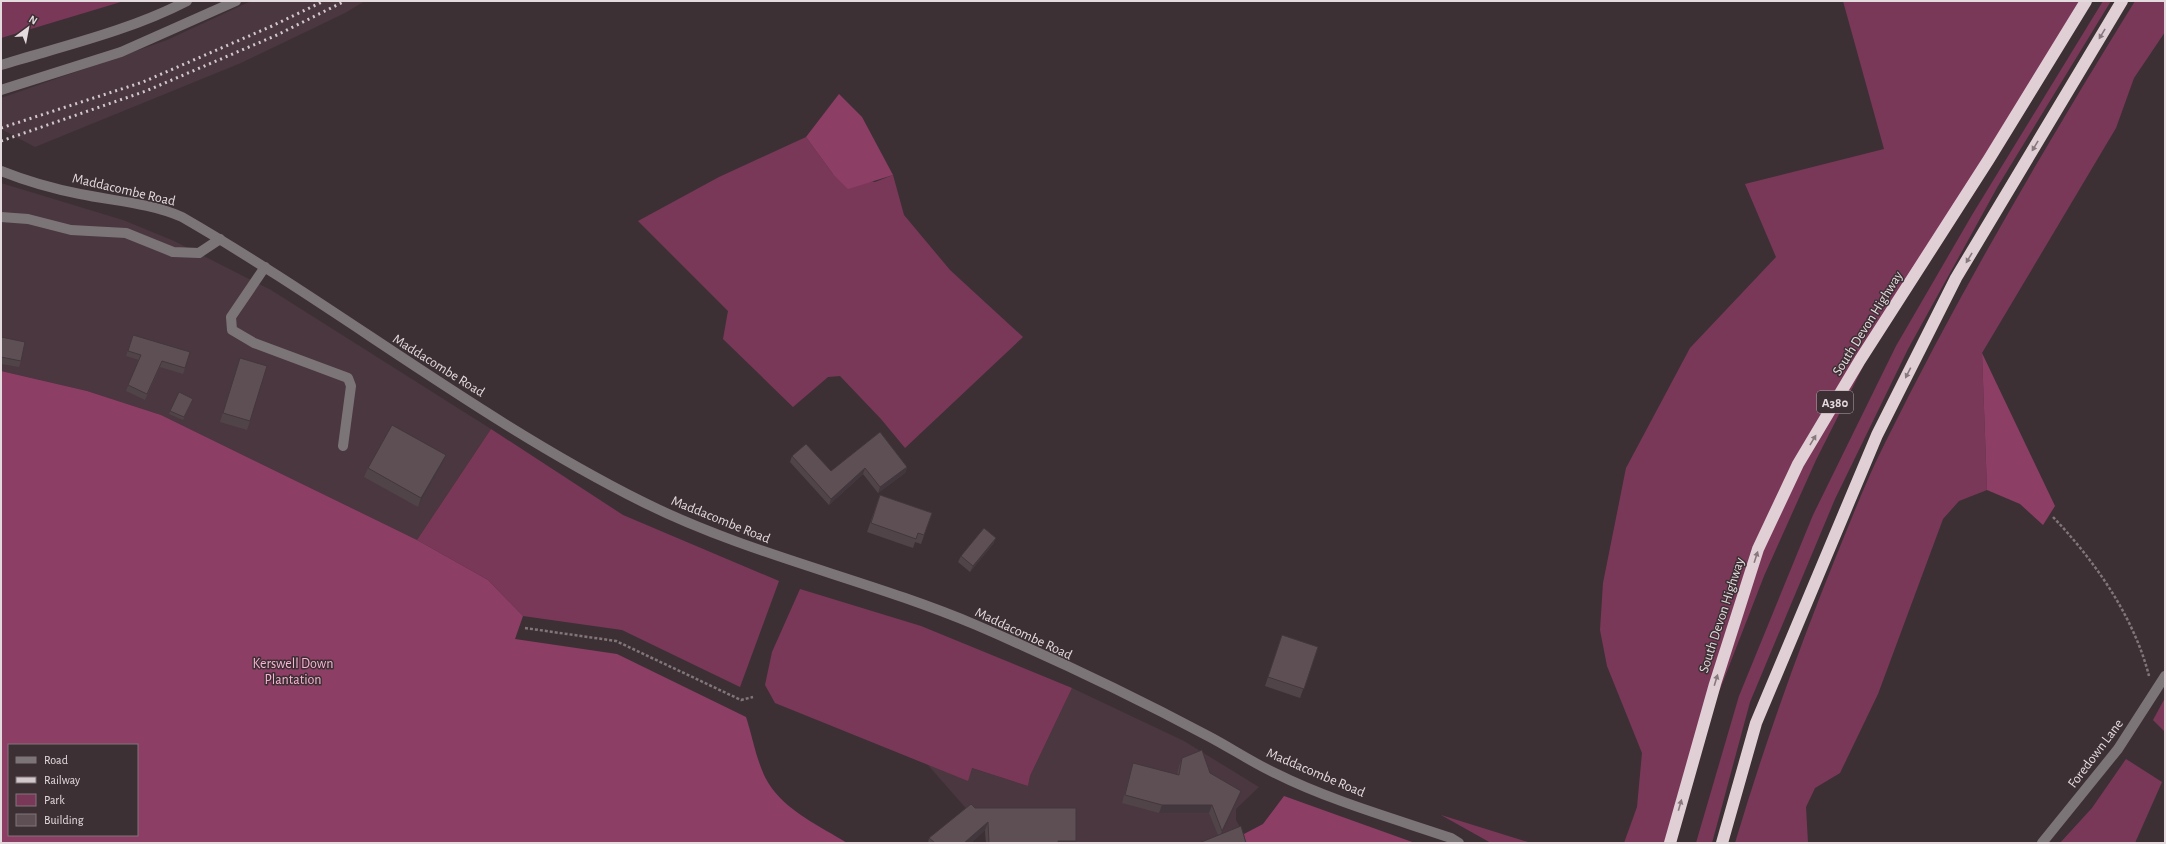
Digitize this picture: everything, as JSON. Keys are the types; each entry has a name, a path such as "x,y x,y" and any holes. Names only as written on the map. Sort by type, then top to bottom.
{"highway":[{"name":"South Devon Highway","path":"1670,843 1715,684 1758,549 1798,464 1860,360 1989,159 2086,1"},
{"path":"1722,843 1756,723 1877,435 1956,278 2122,1"}],"street":[{"path":"1,65 98,36 172,9 188,1"},
{"path":"1,90 121,52 236,1"},
{"name":"Maddacombe Road","path":"1,171 80,194 170,212 220,239 265,267 453,392 642,501 717,535 808,567 924,604 973,624 1146,705 1208,736 1279,775 1328,795 1450,838 1459,843"},
{"path":"1,217 28,219 71,230 126,233 173,252 199,254 220,239"},
{"path":"265,267 231,317 232,330 254,343 348,378 351,386 343,446"},
{"name":"Foredown Lane","path":"2042,843 2118,749 2165,676"}],"path":[{"path":"2053,517 2068,533 2114,594 2146,664 2154,693"},
{"path":"525,628 616,641 741,700 753,696"}],"shaded area":[{"path":"251,1 365,1 345,13 241,63 35,147 1,129 1,98 167,40"},
{"path":"1,183 123,220 174,241 271,290 491,429 417,540 161,415 87,391 1,371"},
{"path":"1072,688 1184,741 1259,787 1236,809 1236,820 1244,834 1245,843 986,843 985,830 927,764 967,780 971,768 1028,786 1030,776"}],"green space":[{"path":"1,1 124,1 1,38"},
{"path":"1843,1 2079,1 1881,331 1816,460 1764,576 1712,710 1670,843 1624,843 1637,807 1642,753 1607,666 1600,630 1603,583 1626,468 1690,348 1776,257 1745,184 1884,149"},
{"path":"2103,1 2111,1 1998,186 1908,349 1835,499 1750,702 1712,843 1696,843 1739,696 1813,515 1896,346 1972,215"},
{"path":"2135,1 2165,1 2165,32 2134,78 2116,128 1982,353 1987,490 1959,501 1943,519 1878,694 1840,773 1815,788 1806,807 1808,843 1735,843 1769,735 1807,629 1878,457 1943,330 1974,274 2069,109"},
{"path":"839,94 862,117 893,175 848,189 833,174 806,137"},
{"path":"806,137 833,174 875,182 893,175 904,215 950,270 1023,337 905,448 881,419 840,376 828,377 793,407 723,339 728,311 638,221 719,177"},
{"path":"1982,353 2055,506 2043,525 2020,504 1987,490"},
{"name":"Kerswell Down Plantation","path":"1,371 87,391 161,415 417,540 488,580 523,616 515,639 617,654 746,717 761,768 776,794 804,817 847,843 1,843"},
{"path":"491,429 623,515 779,581 740,687 622,630 523,616 488,580 417,540"},
{"path":"800,589 921,626 1072,688 1030,776 1028,786 972,768 968,781 775,703 765,685 772,652"},
{"path":"2165,698 2165,732 2153,720"},
{"path":"2126,759 2162,782 2135,843 2060,843 2092,808"},
{"path":"1284,796 1415,843 1245,843 1244,834 1263,824"},
{"path":"1441,815 1531,843 1491,843"}],"building":[{"path":"133,335 190,352 185,368 162,361 147,394 128,385 141,355 128,351"},
{"path":"1,337 25,342 21,361 1,357"},
{"path":"240,358 267,366 250,421 223,413"},
{"path":"179,392 193,399 184,417 170,411"},
{"path":"392,425 446,455 421,498 368,468"},
{"path":"880,432 907,467 880,487 865,468 831,499 792,456 806,444 831,471"},
{"path":"880,495 932,513 924,535 918,533 916,539 871,523"},
{"path":"984,528 996,538 973,566 961,556"},
{"path":"1282,635 1318,647 1304,689 1268,677"},
{"path":"1202,750 1210,773 1241,791 1222,831 1212,805 1162,805 1125,795 1133,763 1179,775 1182,758"},
{"path":"971,804 975,808 1076,808 1076,841 1058,841 1058,843 989,843 988,822 964,843 935,843 929,838"},
{"path":"1241,826 1246,843 1199,843"}],"railway":[{"path":"1,128 143,82 272,26 324,1"},
{"path":"1,141 146,91 277,35 345,1"}]}
